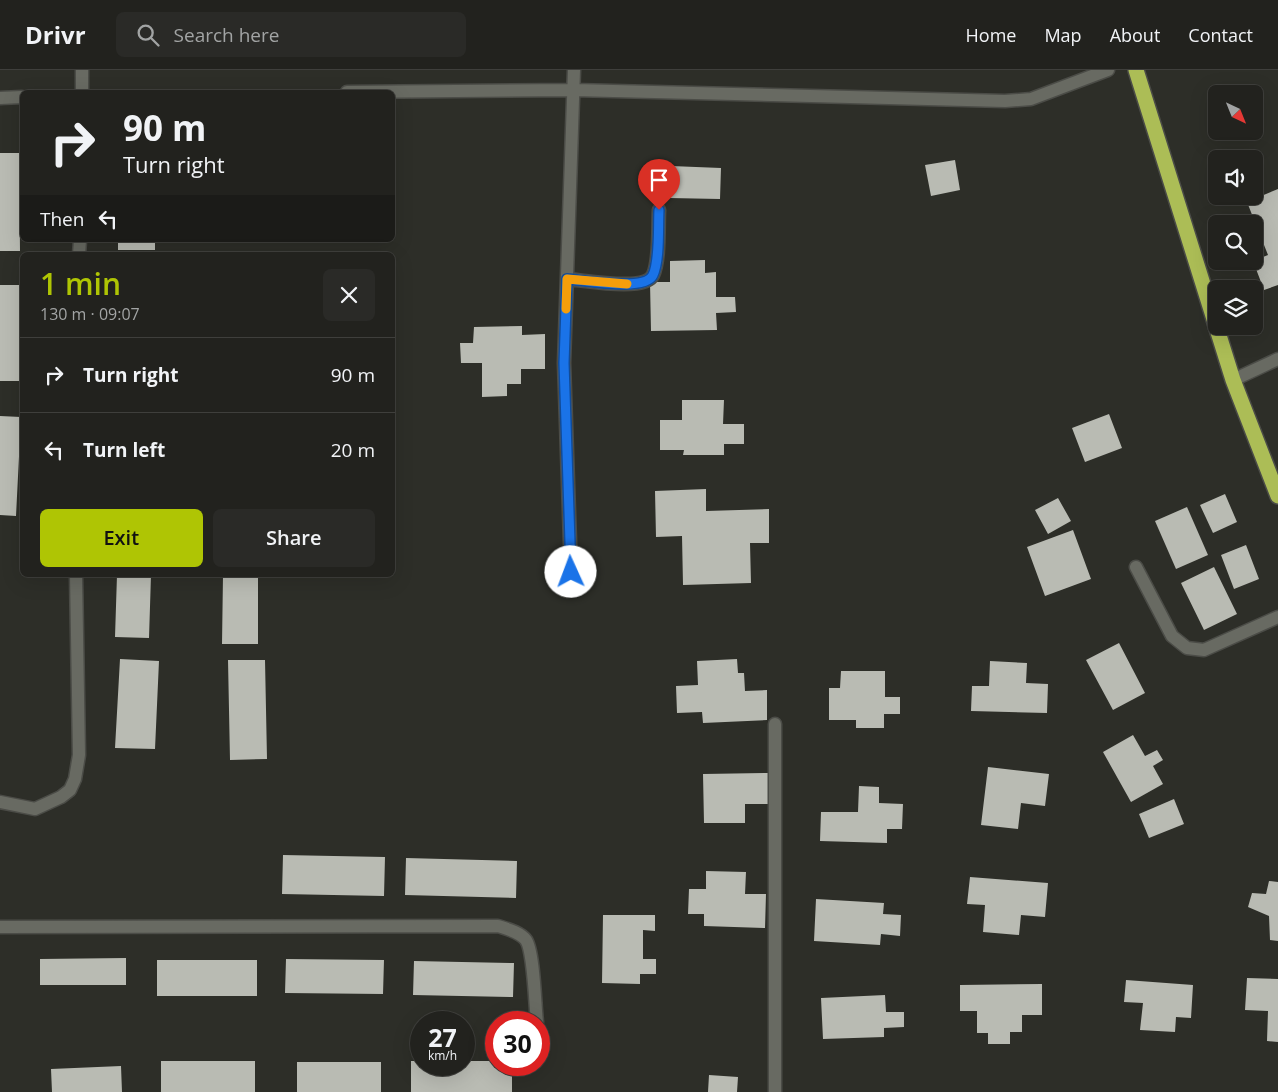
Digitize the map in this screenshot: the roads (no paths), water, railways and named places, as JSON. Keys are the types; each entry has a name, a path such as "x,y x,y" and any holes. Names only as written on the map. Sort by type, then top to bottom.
{"highway":[{"path":"1136,70 1233,380 1278,496"}],"street":[{"path":"82,70 82,90"},
{"path":"571,572 564,363 574,70"},
{"path":"395,92 574,90 1005,101 1030,99 1108,70"},
{"path":"0,98 20,97"},
{"path":"567,279 633,285 646,283 652,277 655,268 659,210"},
{"path":"1233,380 1278,359"},
{"path":"1136,567 1172,636 1186,648 1204,650 1278,617"},
{"path":"0,802 35,809 62,797 70,790 75,778 79,755 76,577"},
{"path":"775,724 775,1092"},
{"path":"0,927 498,926 514,931 526,940 531,962 536,1011"}]}
